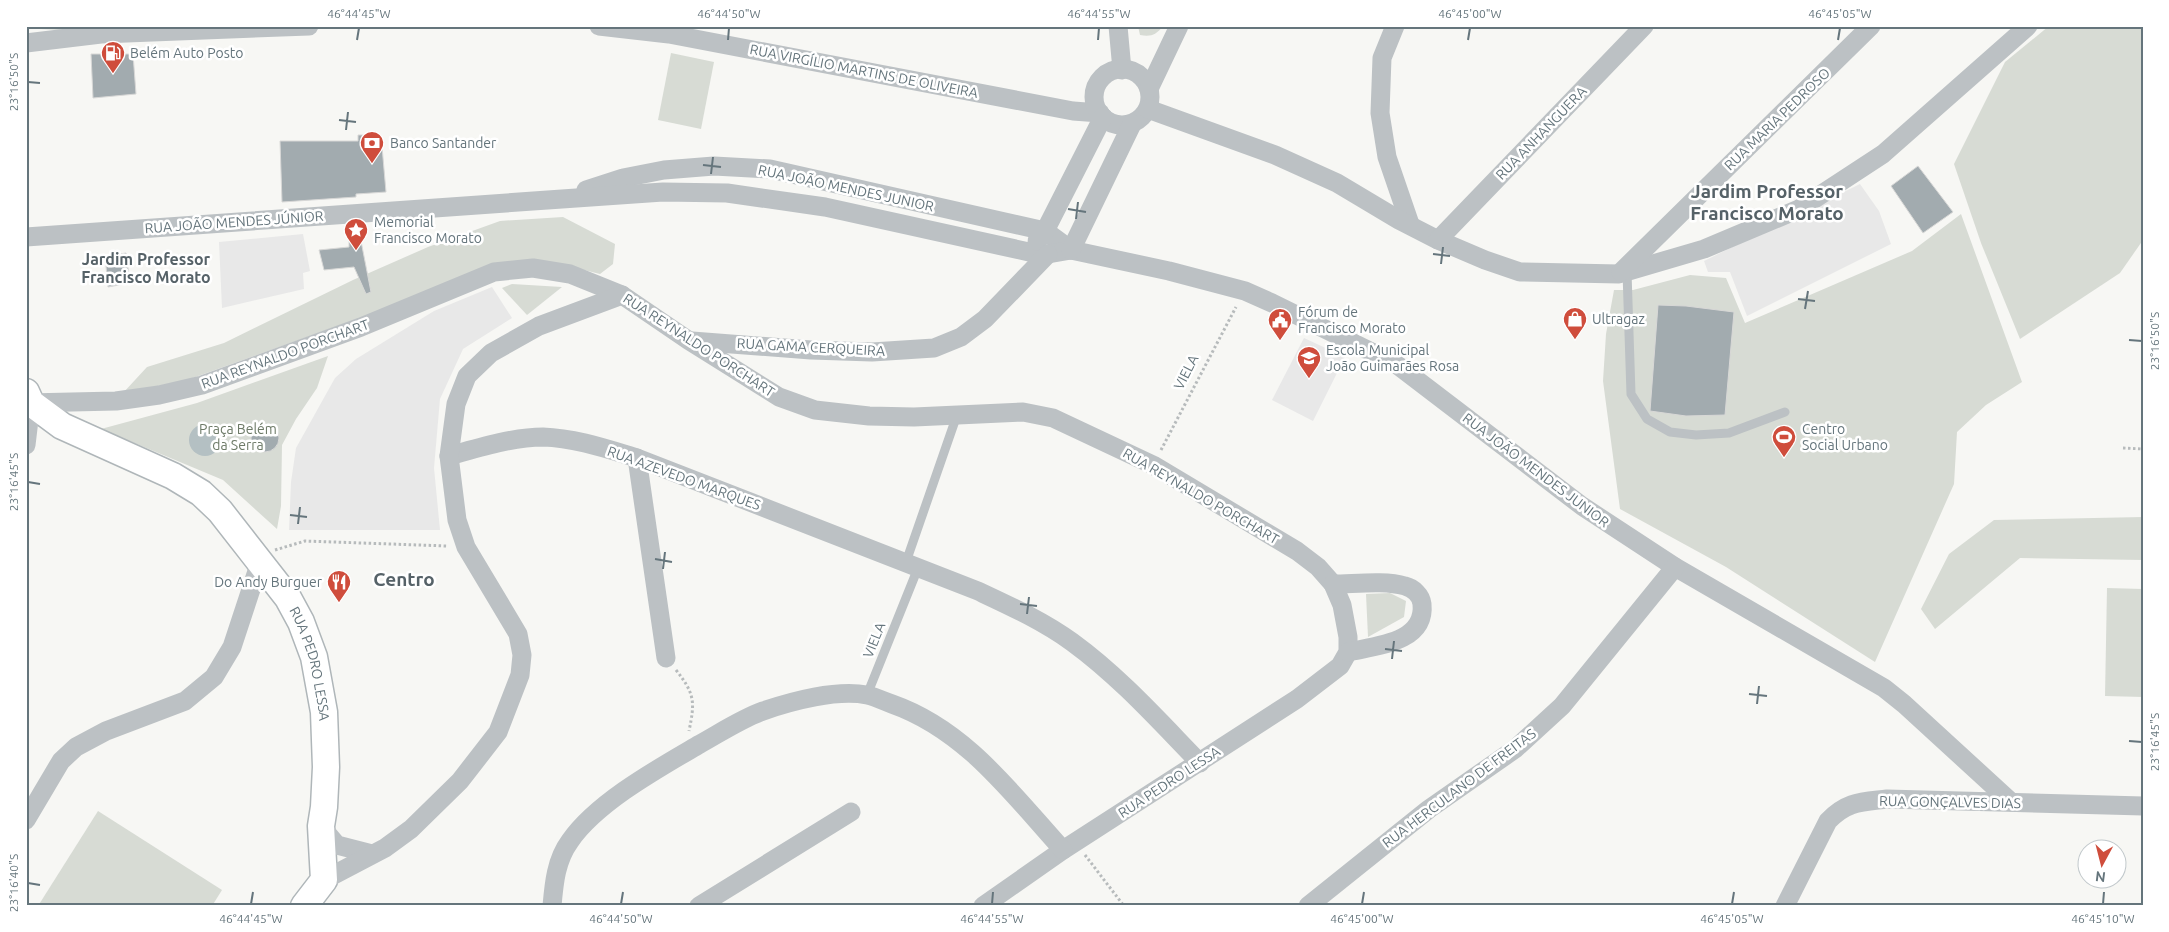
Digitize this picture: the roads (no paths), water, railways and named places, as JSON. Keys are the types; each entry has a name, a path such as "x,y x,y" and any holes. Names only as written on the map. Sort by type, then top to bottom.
{"main road":[{"name":"RUA PEDRO LESSA","path":"28,399 62,426 173,476 201,493 220,511 288,598 301,622 314,657 324,712 326,767 321,826 324,880"},
{"path":"304,906 324,880"}],"street":[{"path":"26,44 99,30 309,26"},
{"name":"RUA VIRGÍLIO MARTINS DE OLIVEIRA","path":"599,26 669,34 1101,115"},
{"path":"1118,26 1122,70"},
{"path":"1149,89 1178,26"},
{"path":"1395,26 1382,58 1380,113 1386,158 1410,224"},
{"name":"RUA ANHANGUERA","path":"1438,240 1644,26"},
{"name":"RUA MARIA PEDROSO","path":"1623,273 1871,26"},
{"path":"1148,109 1284,159 1337,183 1438,240 1484,260 1520,272 1623,273 1713,245 1799,209 1883,154 2028,26"},
{"path":"1072,250 1132,124 1143,116 1148,109 1150,100 1146,81 1131,71 1113,71 1099,81 1094,97 1101,115 1118,125 1132,124"},
{"path":"1029,252 1044,231 1101,115"},
{"name":"RUA JOÃO MENDES JUNIOR","path":"562,198 623,178 664,170 714,166 770,169 1044,231 1072,250"},
{"name":"RUA JOÃO MENDES JUNIOR","path":"562,198 663,192 727,192 824,207 1029,252 1048,254 1072,250 1169,271 1245,291 1396,364 1582,506 1675,567 1884,688 2011,802"},
{"name":"RUA JOÃO MENDES JÚNIOR","path":"26,237 562,198"},
{"name":"RUA GAMA CERQUEIRA","path":"688,340 863,352 934,348 960,337 985,319 1048,254"},
{"name":"RUA REYNALDO PORCHART","path":"28,399 116,401 159,396 202,385 361,326 494,272 532,268 570,274 622,295 688,340 779,397 814,410 869,416 914,418 1023,412 1053,418 1152,465 1297,551 1318,567 1332,584 1342,604 1348,637 1348,652"},
{"path":"324,880 385,848 412,828 460,781 498,732 520,675 522,655 518,634 466,547 457,520 449,456 456,404 467,376 491,353 539,326 622,295"},
{"path":"27,442 28,399"},
{"name":"RUA AZEVEDO MARQUES","path":"449,456 488,445 543,437 574,442 637,458 978,591 1018,609 1072,642 1124,684 1200,763"},
{"path":"637,458 666,658"},
{"path":"26,820 61,761 76,747 106,731 185,701 214,677 232,647 257,558"},
{"name":"RUA HERCULANO DE FREITAS","path":"1308,906 1429,809 1515,749 1555,712 1675,567"},
{"path":"1332,584 1388,584 1405,586 1416,591 1422,603 1421,619 1415,630 1399,640 1348,652"},
{"name":"RUA PEDRO LESSA","path":"983,906 1069,846 1200,763 1296,699 1340,666 1348,652"},
{"path":"552,906 555,873 569,842 591,816 635,784 681,755 762,711 801,700 834,694 867,695 915,712 947,732 970,749 1069,846"},
{"name":"RUA GONÇALVES DIAS","path":"1785,906 1828,821 1839,809 1856,803 1887,799 2143,806"},
{"path":"699,906 851,812"},
{"path":"321,826 337,845 372,854"}],"lane":[{"path":"1623,273 1631,394 1647,419 1670,432 1696,435 1729,433 1785,412"},
{"name":"VIELA","path":"867,695 912,565 957,415"}],"place":[{"name":"Belém Auto Posto","path":"113,74"},
{"name":"Banco Santander","path":"372,164"},
{"name":"Memorial Francisco Morato","path":"356,251"},
{"name":"Ultragaz","path":"1575,340"},
{"name":"Fórum de Francisco Morato","path":"1280,341"},
{"name":"Escola Municipal João Guimarães Rosa","path":"1309,379"},
{"name":"Centro Social Urbano","path":"1784,458"},
{"name":"Do Andy Burguer","path":"339,603"}],"district":[{"name":"Jardim Professor Francisco Morato","path":"1767,202"},
{"name":"Jardim Professor Francisco Morato","path":"146,268"},
{"name":"Centro","path":"404,579"}],"park label":[{"name":"Praça Belém da Serra","path":"238,438"}]}
